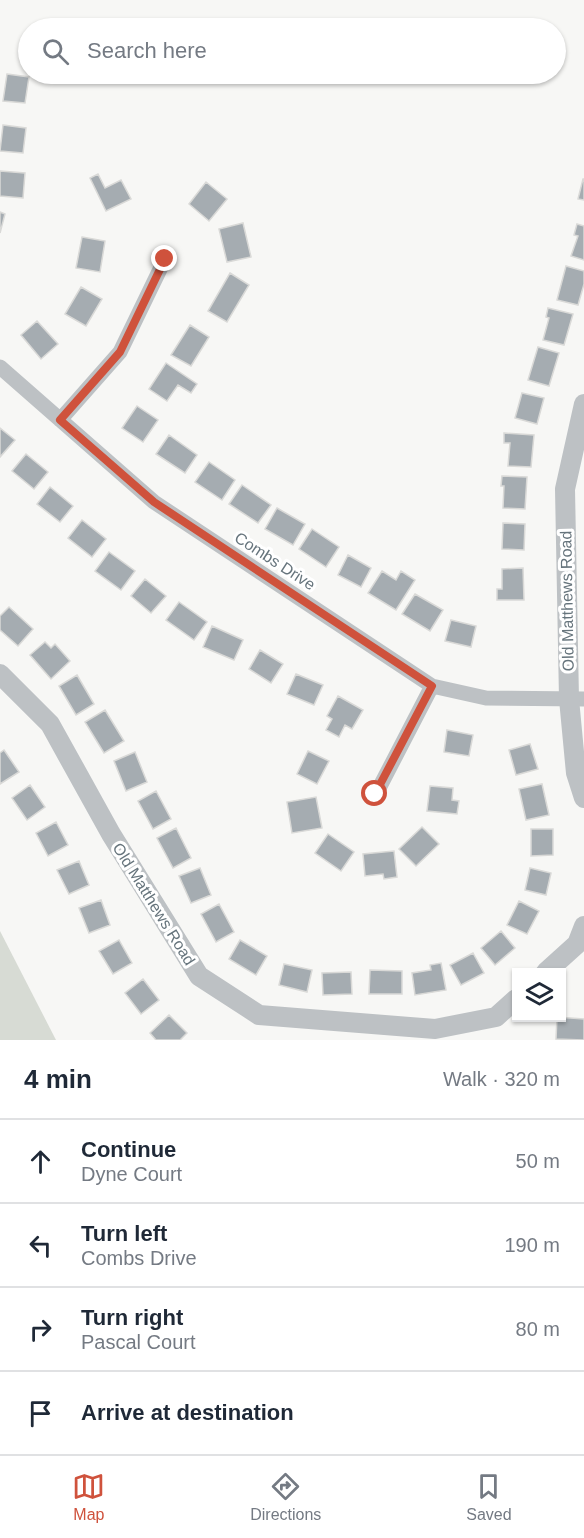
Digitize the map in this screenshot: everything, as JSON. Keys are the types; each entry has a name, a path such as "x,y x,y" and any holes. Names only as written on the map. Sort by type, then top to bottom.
{"street":[{"path":"60,420 120,352 165,259"},
{"name":"Combs Drive","path":"0,367 154,502 432,686 486,698 577,699"},
{"name":"Old Matthews Road","path":"584,404 565,489 577,699 576,773 584,798"},
{"name":"Old Matthews Road","path":"0,674 50,724 111,834 199,976 259,1015 435,1029 496,1017 512,1003"},
{"path":"375,794 432,686"},
{"path":"550,968 582,940"}],"shaded area":[{"path":"0,931 56,1040 0,1040"}],"building":[{"path":"7,74 18,76 18,84 28,84 25,103 3,101"},
{"path":"3,125 26,128 23,153 0,151"},
{"path":"0,171 25,173 23,198 0,196"},
{"path":"98,174 105,188 121,180 131,199 106,211 90,178"},
{"path":"584,179 584,200 578,199"},
{"path":"206,182 227,199 209,221 189,204"},
{"path":"0,212 5,214 0,233"},
{"path":"243,223 251,257 227,262 219,229"},
{"path":"577,224 584,226 584,260 571,256 578,236 574,235"},
{"path":"82,237 105,241 100,272 76,268"},
{"path":"566,266 584,271 584,284 578,305 557,300"},
{"path":"230,273 249,285 227,322 208,311"},
{"path":"81,287 102,299 86,326 65,314"},
{"path":"548,308 573,314 564,345 543,340 549,318 546,317"},
{"path":"37,321 58,344 41,359 21,335"},
{"path":"190,325 209,337 191,366 171,355"},
{"path":"538,347 559,353 549,386 528,380"},
{"path":"166,363 197,384 191,393 178,385 167,401 149,389"},
{"path":"522,393 544,398 537,424 515,418"},
{"path":"137,406 158,420 143,442 122,428"},
{"path":"0,428 15,440 0,457"},
{"path":"504,433 534,435 531,467 508,466 510,443 504,443"},
{"path":"169,435 197,455 185,473 156,454"},
{"path":"26,454 48,472 34,489 12,471"},
{"path":"209,462 235,480 222,500 195,482"},
{"path":"502,476 527,477 525,509 503,508"},
{"path":"242,485 271,505 258,523 229,504"},
{"path":"50,487 73,506 60,522 37,504"},
{"path":"277,508 305,524 293,545 265,529"},
{"path":"82,520 106,539 92,557 68,538"},
{"path":"503,523 525,524 524,550 502,549"},
{"path":"312,529 339,547 326,567 299,549"},
{"path":"109,552 135,571 121,590 95,571"},
{"path":"348,555 371,568 361,587 338,575"},
{"path":"523,568 524,600 497,600 497,589 502,589 502,569"},
{"path":"382,571 396,580 401,571 415,580 396,610 368,593"},
{"path":"145,579 166,596 151,613 131,596"},
{"path":"415,594 443,610 430,631 402,614"},
{"path":"179,602 207,622 194,640 166,620"},
{"path":"9,607 33,629 18,646 0,630 0,616"},
{"path":"451,620 476,626 471,647 445,641"},
{"path":"212,626 243,640 234,660 203,647"},
{"path":"45,642 51,648 55,644 70,661 51,679 30,655"},
{"path":"260,650 283,664 271,683 249,669"},
{"path":"296,674 323,685 314,705 287,694"},
{"path":"77,675 94,704 76,715 59,686"},
{"path":"338,696 363,710 352,729 345,725 339,737 326,730 332,719 327,716"},
{"path":"105,710 124,741 104,753 85,722"},
{"path":"447,730 473,735 469,756 444,752"},
{"path":"530,744 538,769 516,775 509,750"},
{"path":"4,750 19,772 0,784 0,753"},
{"path":"308,751 329,761 317,784 297,774"},
{"path":"135,752 147,782 126,791 114,761"},
{"path":"542,784 549,815 526,820 519,789"},
{"path":"30,785 45,807 27,820 12,798"},
{"path":"430,786 453,788 452,800 459,801 457,814 427,811"},
{"path":"156,791 171,819 153,829 138,801"},
{"path":"316,797 322,828 292,833 287,802"},
{"path":"56,822 68,845 48,856 36,833"},
{"path":"422,827 439,844 416,866 399,849"},
{"path":"176,828 191,858 173,868 157,838"},
{"path":"531,829 553,829 553,855 531,856"},
{"path":"328,834 354,852 341,871 315,853"},
{"path":"394,851 397,877 384,879 383,874 365,876 363,854"},
{"path":"79,861 89,885 69,894 57,870"},
{"path":"200,868 211,895 191,903 179,876"},
{"path":"530,868 551,873 546,895 525,890"},
{"path":"101,900 110,925 89,933 79,908"},
{"path":"519,901 539,911 527,934 507,925"},
{"path":"219,904 234,932 216,942 201,914"},
{"path":"501,931 515,948 495,965 481,948"},
{"path":"119,940 132,963 113,974 99,951"},
{"path":"240,940 267,956 256,975 229,959"},
{"path":"473,953 484,973 461,985 450,965"},
{"path":"441,963 446,990 415,995 412,973 431,970 430,965"},
{"path":"284,964 312,970 307,992 279,985"},
{"path":"370,970 402,971 402,994 369,994"},
{"path":"351,972 352,994 323,995 322,973"},
{"path":"143,979 159,1000 141,1014 125,993"},
{"path":"169,1015 187,1033 180,1040 156,1040 150,1033"},
{"path":"566,1018 584,1019 584,1040 556,1039 557,1022 566,1022"}],"route":[{"path":"165,259 120,352 60,420 154,502 432,686 375,794"}]}
